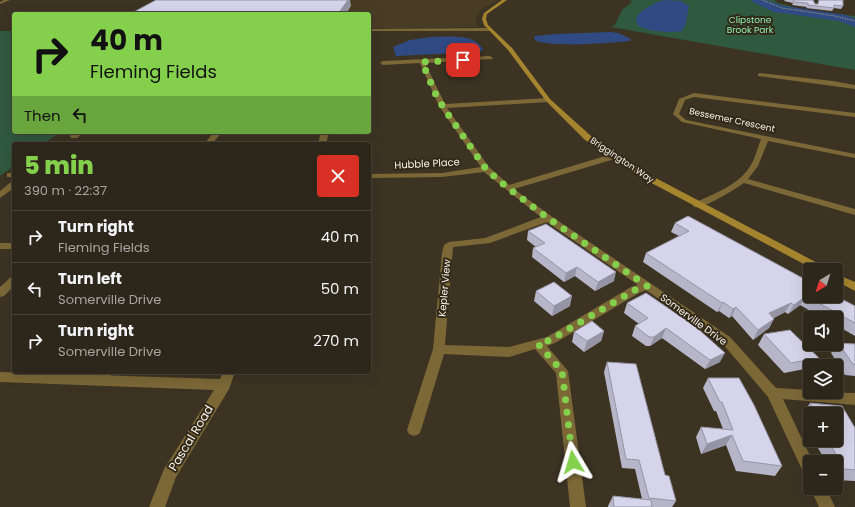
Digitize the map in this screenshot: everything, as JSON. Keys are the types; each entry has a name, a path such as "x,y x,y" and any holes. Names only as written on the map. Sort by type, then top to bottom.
{"street":[{"path":"0,3 8,0"},
{"name":"Briggington Way","path":"505,0 489,10 485,14 484,19 491,30 510,49 548,100 588,138 647,177 697,205 809,263"},
{"path":"371,30 491,30"},
{"path":"383,63 490,58"},
{"name":"Somerville Drive","path":"422,62 442,106 486,169 508,188 548,218 726,340 773,393 803,456"},
{"path":"760,75 825,82 855,87"},
{"name":"Bessemer Crescent","path":"855,115 694,95 682,99 676,114 684,121 855,156"},
{"path":"442,106 548,100"},
{"path":"210,142 216,134"},
{"path":"697,205 726,191 752,170 765,138"},
{"path":"508,188 615,156"},
{"name":"Hubble Place","path":"371,176 442,175 486,169"},
{"path":"741,180 855,212"},
{"path":"0,195 12,186"},
{"name":"Kepler View","path":"414,430 439,349 447,253 449,245 487,241 548,218"},
{"path":"0,246 12,246"},
{"path":"843,281 855,287"},
{"path":"0,292 12,282"},
{"path":"439,349 509,352 538,344 550,340 635,290 647,286"},
{"path":"538,344 562,371 578,507"},
{"path":"0,377 105,376 227,378"},
{"name":"Pascal Road","path":"158,507 169,474 227,378"},
{"path":"773,393 855,399"},
{"path":"821,495 827,507"}],"path":[{"path":"762,0 782,8 835,16 855,21"}],"shaded area":[{"path":"320,0 498,0 478,13 475,19 478,27 371,28 371,12 342,12"}],"green space":[{"name":"Clipstone Brook Park","path":"629,0 757,0 774,8 758,0 774,0 778,3 805,10 855,16 855,22 845,19 855,23 855,70 611,27 615,25 622,10 632,2"},
{"path":"0,31 12,31 12,134 57,134 46,142 12,142 12,167 0,176"}],"water":[{"path":"664,0 681,1 689,6 686,23 682,31 653,31 638,25 636,21 640,13 650,6"},
{"path":"618,33 631,39 630,41 595,44 553,44 535,40 534,36 556,34"},
{"path":"431,37 467,38 474,41 483,50 479,52 396,56 393,47 410,40"}],"building":[{"path":"156,0 348,0 339,12 134,12"},
{"path":"794,0 813,0 815,4 818,4 819,0 843,0 843,6 834,5 834,8 808,5 808,3 793,2"},
{"path":"688,216 803,278 803,298 794,305 791,303 769,313 774,319 758,330 736,307 733,309 723,302 722,303 646,253 689,231 675,223"},
{"path":"546,224 616,272 598,282 577,267 566,273 533,248 545,243 528,231"},
{"path":"554,282 572,296 554,306 536,291"},
{"path":"646,293 696,327 725,353 710,360 666,328 654,337 649,337 635,326 648,318 627,303"},
{"path":"843,300 855,306 855,323 843,316 843,311 833,311 819,303 843,303"},
{"path":"592,321 604,331 587,341 574,332"},
{"path":"790,330 803,343 803,351 812,351 819,358 803,359 803,361 791,363 764,334"},
{"path":"843,343 855,344 855,365 843,350"},
{"path":"607,362 636,364 665,475 669,476 676,501 649,498 639,460 626,459"},
{"path":"708,378 739,378 754,405 782,466 743,461 732,435 707,444 701,427 733,430 722,402 720,402"},
{"path":"810,403 843,407 812,407"},
{"path":"843,408 855,428 855,470 844,469 843,455 836,455 832,447 843,447"},
{"path":"613,496 651,500 652,507 614,507"}],"waterway":[{"path":"757,0 774,8 841,18 855,23"}],"route":[{"path":"463,60 422,62 436,95 486,169 508,188 548,218 647,286 635,290 550,340 538,344 562,371 573,462"}]}
